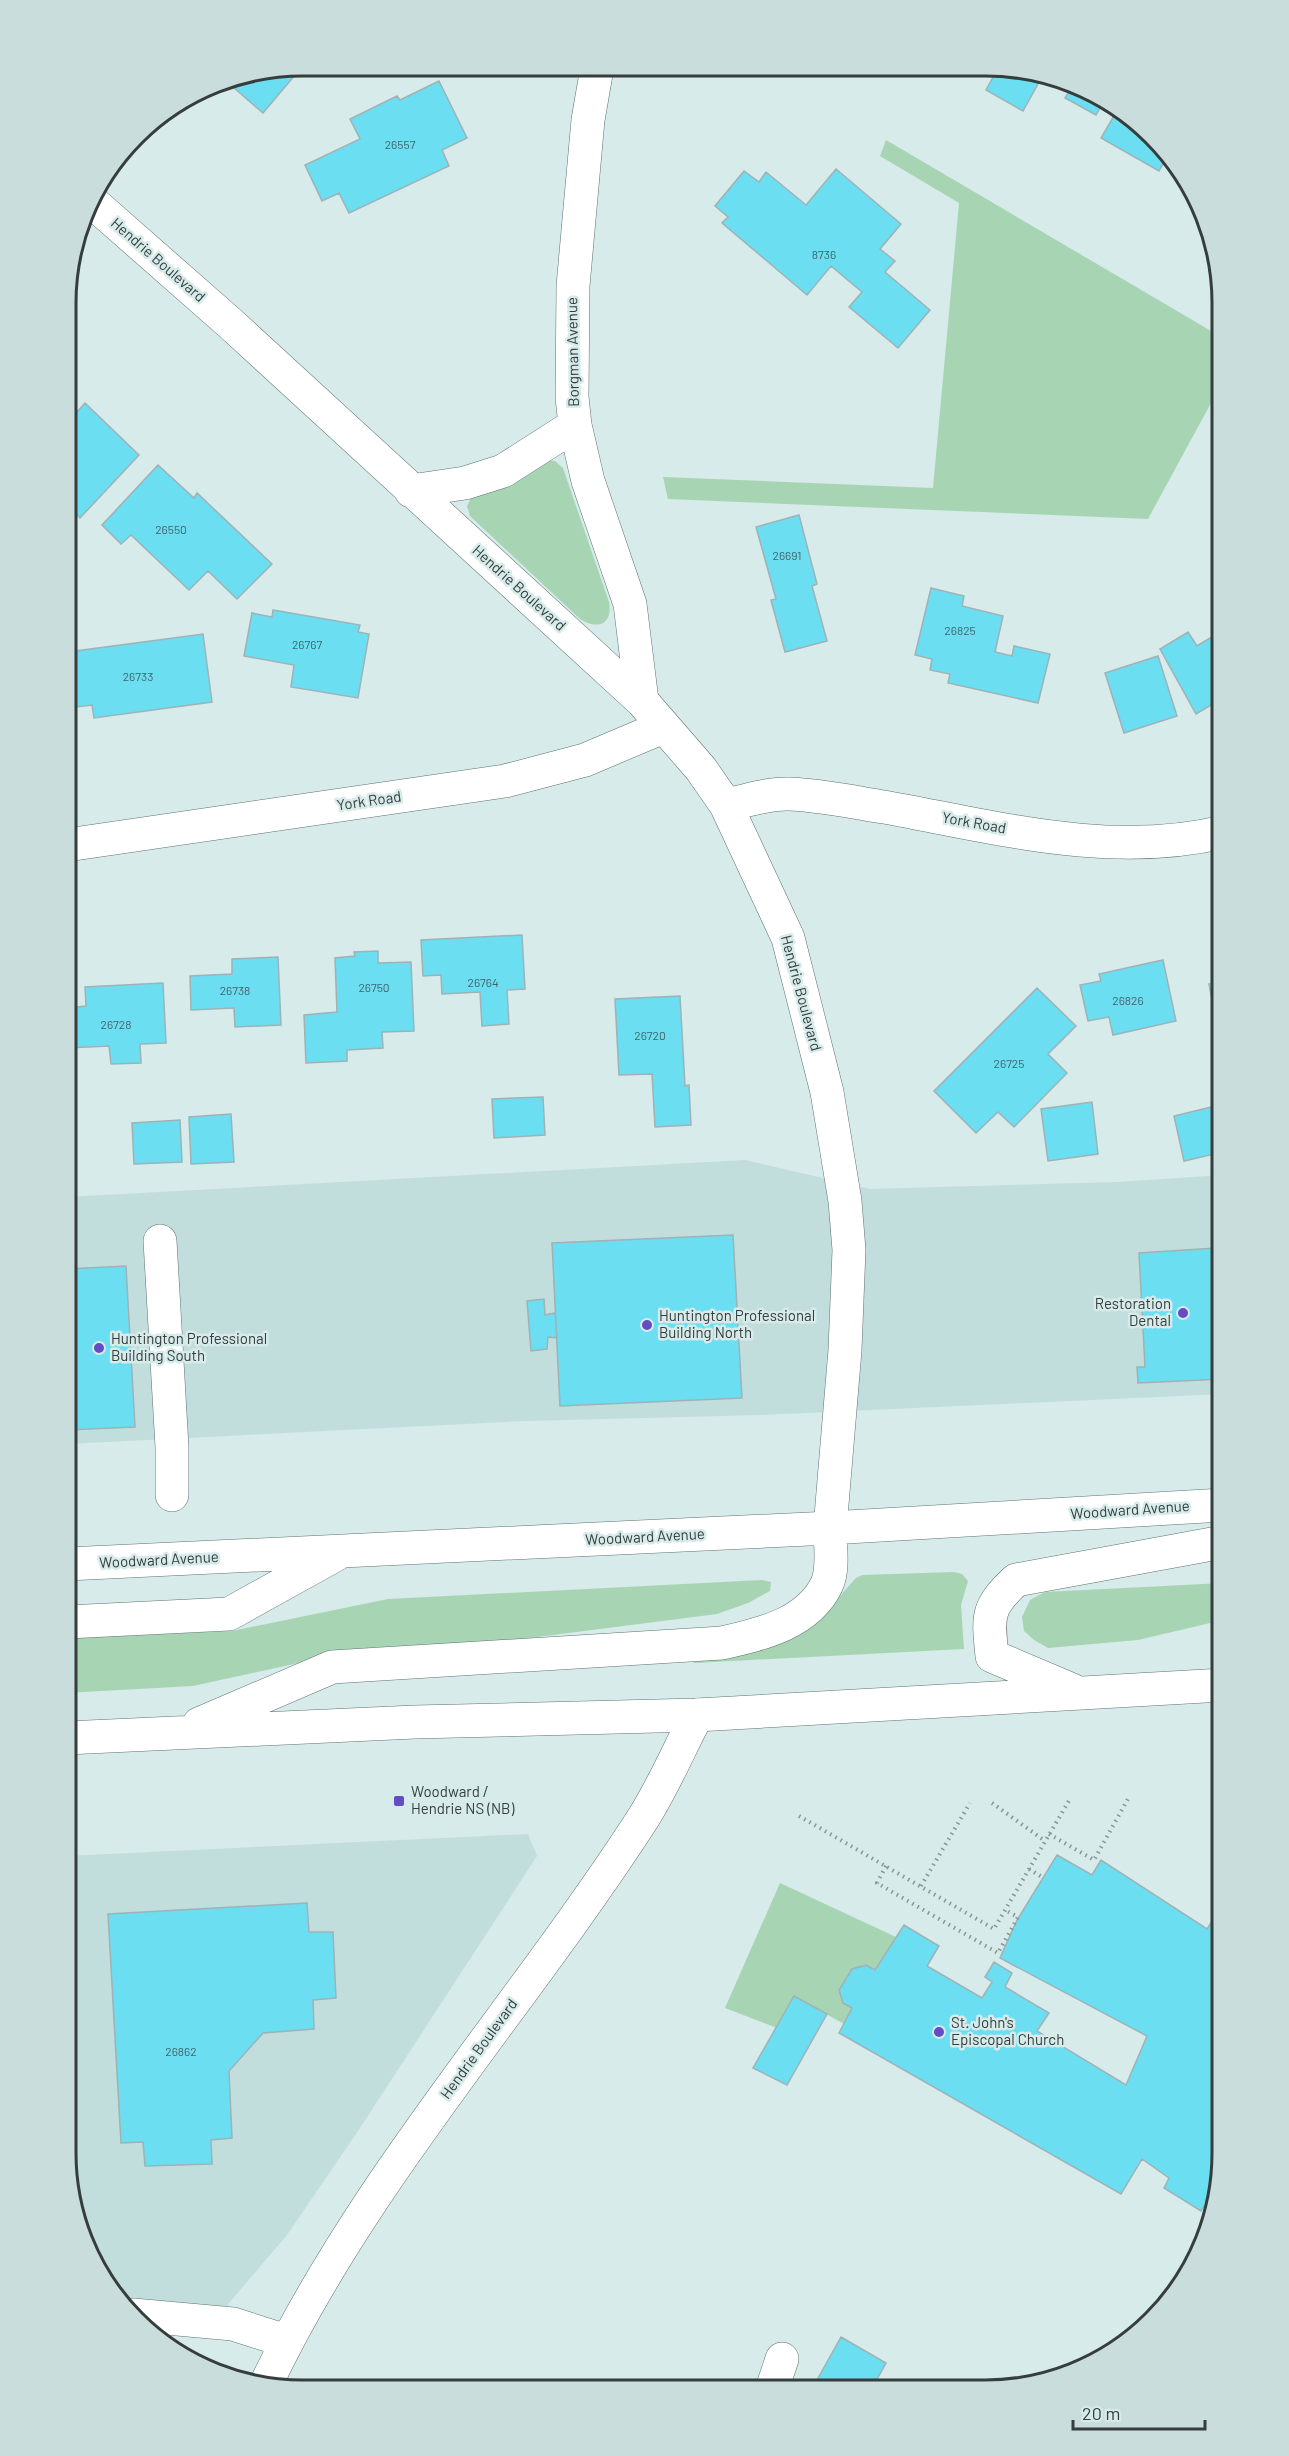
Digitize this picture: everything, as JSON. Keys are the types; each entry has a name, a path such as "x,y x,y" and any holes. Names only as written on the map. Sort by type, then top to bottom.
{"street":[{"name":"Borgman Avenue","path":"595,77 588,120 573,286 572,397 575,425 588,481 630,604 642,701"},
{"name":"Hendrie Boulevard","path":"98,207 231,324 642,701 701,769 726,805 788,938 827,1092 845,1201 849,1250 848,1294 830,1528 830,1561 827,1583 806,1611 769,1632 722,1643 332,1667 181,1732"},
{"path":"411,490 465,483 503,471 575,425"},
{"name":"York Road","path":"76,844 505,781 585,760 663,727"},
{"name":"York Road","path":"726,805 787,794 834,799 1014,831 1116,843 1212,834"},
{"path":"160,1241 172,1447 172,1495"},
{"name":"Woodward Avenue","path":"76,1564 830,1528 1212,1506"},
{"path":"1078,1693 992,1656 988,1620 998,1597 1016,1580 1212,1544"},
{"path":"76,1622 229,1614 344,1551"},
{"path":"76,1737 415,1722 697,1715 1212,1686"},
{"name":"Hendrie Boulevard","path":"269,2377 286,2341 347,2237 641,1822 697,1715"},
{"path":"147,2316 233,2324 286,2341"},
{"path":"774,2380 782,2358"}],"path":[{"path":"1049,1834 1094,1860 1130,1797"},
{"path":"799,1816 994,1929 1070,1799"},
{"path":"921,1886 970,1803"},
{"path":"992,1803 1045,1840"},
{"path":"886,1866 877,1883 998,1953 1018,1917 1005,1910"},
{"path":"1029,1869 1042,1877"}],"shaded area":[{"path":"745,1160 870,1189 1117,1182 1212,1176 1212,1394 761,1415 525,1421 76,1444 76,1197"},
{"path":"528,1834 537,1856 360,2128 287,2235 229,2303 213,2332 158,2327 143,2313 123,2291 107,2266 84,2211 78,2182 76,2152 76,1856"}],"green space":[{"path":"886,140 1212,332 1212,401 1148,519 668,499 663,477 933,488 959,203 880,156"},
{"path":"548,460 555,461 563,468 609,602 609,616 598,625 580,619 470,516 467,506 472,496"},
{"path":"954,1572 962,1574 968,1581 961,1605 964,1649 694,1663 691,1657 822,1616 856,1578 862,1575"},
{"path":"762,1580 771,1582 770,1591 748,1603 717,1614 452,1648 335,1655 193,1686 76,1692 76,1638 232,1631 388,1599"},
{"path":"1212,1584 1212,1623 1138,1640 1048,1648 1024,1631 1022,1617 1030,1600 1045,1592"},
{"path":"780,1883 896,1937 875,1970 866,1965 852,1969 839,1990 843,2003 852,2008 844,2024 794,1996 777,2028 725,2008"}],"building":[{"path":"293,77 263,113 234,88 274,78"},
{"path":"993,77 1039,83 1023,111 986,90"},
{"path":"439,81 467,138 442,150 449,166 349,213 339,193 322,201 305,165 360,139 350,119 397,96 400,100"},
{"path":"1068,93 1100,108 1096,115 1065,98"},
{"path":"1114,116 1146,143 1164,163 1159,171 1101,138"},
{"path":"836,169 901,224 880,249 895,261 885,272 930,310 898,348 849,307 862,292 831,266 807,295 722,223 728,217 715,206 744,171 759,182 766,172 806,205"},
{"path":"85,403 139,455 80,518 76,514 76,413"},
{"path":"158,465 194,498 197,493 272,564 237,599 208,571 189,590 131,535 121,544 102,525"},
{"path":"799,515 817,584 812,586 827,641 785,652 771,600 776,599 756,527"},
{"path":"931,588 964,596 962,606 1003,616 995,652 1012,656 1014,646 1050,654 1038,703 948,683 950,674 930,670 932,659 915,655"},
{"path":"273,610 360,625 358,632 369,634 358,698 291,687 294,665 244,656 252,613 272,617"},
{"path":"1188,632 1197,646 1212,637 1212,705 1196,714 1160,649"},
{"path":"203,634 212,702 94,718 92,705 76,707 76,651"},
{"path":"1158,656 1177,716 1124,733 1105,673"},
{"path":"522,935 525,989 507,990 509,1024 482,1026 480,992 442,994 441,975 423,976 421,940"},
{"path":"378,951 378,963 411,962 414,1031 382,1032 383,1048 347,1050 347,1061 306,1063 304,1015 337,1012 335,958 355,956 354,952"},
{"path":"278,957 281,1025 235,1027 234,1008 191,1010 190,976 232,974 232,959"},
{"path":"1163,960 1176,1021 1113,1035 1109,1017 1088,1021 1080,985 1101,981 1099,974"},
{"path":"163,983 166,1043 140,1044 141,1063 111,1064 109,1046 76,1048 76,1007 86,1006 85,987"},
{"path":"1209,984 1212,984 1212,1001"},
{"path":"1037,988 1076,1026 1048,1054 1067,1073 1014,1127 998,1112 976,1133 934,1091"},
{"path":"680,996 685,1086 689,1085 691,1125 655,1127 652,1074 619,1075 615,999"},
{"path":"543,1097 545,1135 494,1138 492,1099"},
{"path":"1092,1102 1098,1154 1048,1161 1041,1109"},
{"path":"1212,1107 1212,1155 1184,1161 1174,1116"},
{"path":"231,1114 234,1162 191,1164 189,1117"},
{"path":"180,1120 182,1162 134,1164 132,1123"},
{"name":"Huntington Professional Building North","path":"733,1235 742,1398 560,1406 552,1243"},
{"name":"Restoration Dental","path":"1212,1248 1212,1380 1138,1383 1137,1367 1145,1367 1139,1253"},
{"name":"Huntington Professional Building South","path":"126,1266 135,1427 76,1430 76,1269"},
{"path":"544,1299 545,1315 555,1313 557,1338 548,1337 547,1349 531,1351 527,1301"},
{"name":"St. John's Episcopal Church","path":"1057,1855 1092,1875 1101,1860 1207,1929 1212,1922 1212,2167 1207,2201 1201,2211 1164,2188 1169,2178 1142,2159 1121,2194 839,2033 852,2008 843,2003 839,1990 852,1969 866,1965 875,1970 904,1925 939,1946 927,1966 982,1998 992,1982 985,1977 994,1962 1012,1973 1005,1987 1049,2013 1037,2031 1126,2085 1147,2036 1000,1958 1017,1920"},
{"path":"307,1903 309,1932 333,1932 336,1998 313,2000 314,2029 263,2033 229,2071 232,2138 211,2140 212,2164 145,2166 143,2142 121,2143 108,1914"},
{"path":"794,1996 827,2014 787,2085 753,2068"},
{"path":"841,2337 886,2363 877,2380 817,2380"}],"place":[{"name":"Restoration Dental","path":"1183,1313"},
{"name":"Huntington Professional Building North","path":"647,1325"},
{"name":"Huntington Professional Building South","path":"99,1348"},
{"name":"Woodward / Hendrie NS (NB)","path":"399,1801"},
{"name":"St. John's Episcopal Church","path":"939,2032"}]}
